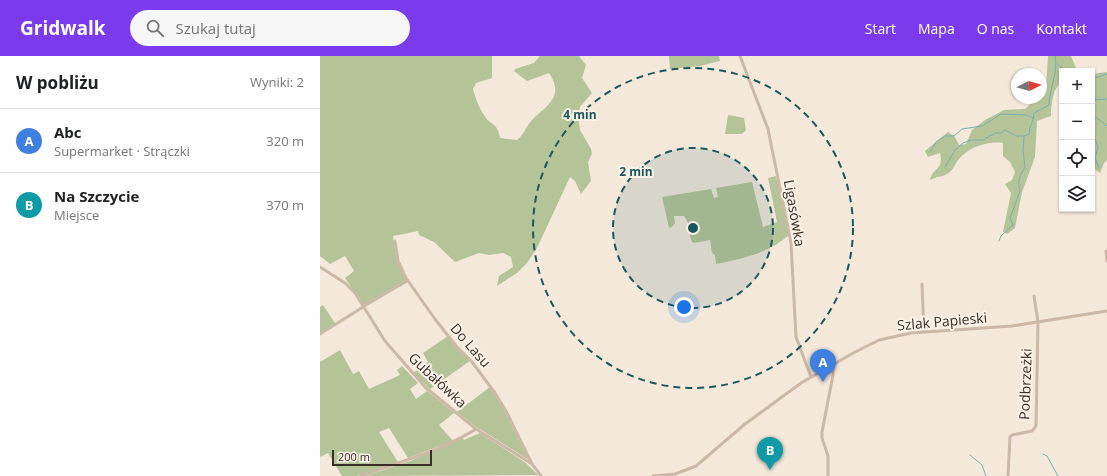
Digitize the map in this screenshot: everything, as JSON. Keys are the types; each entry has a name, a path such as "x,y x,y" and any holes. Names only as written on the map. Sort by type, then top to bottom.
{"street":[{"name":"Ligasówka","path":"740,56 768,129 790,237 796,337 811,377"},
{"name":"Do Lasu","path":"395,241 398,261 407,280 456,346 472,362 492,387 506,411 532,464"},
{"path":"1106,251 1107,262"},
{"name":"Gubałówka","path":"320,267 345,283 385,341 412,374 425,387 476,429 532,464 541,476"},
{"path":"320,334 407,280"},
{"path":"922,284 924,332"},
{"path":"1034,296 1038,322"},
{"name":"Szlak Papieski","path":"653,476 675,474 696,466 745,424 811,377 879,340 924,332 1012,326 1107,311"},
{"name":"Podbrzeżki","path":"1008,476 1010,437 1012,435 1032,431 1036,426 1038,322"},
{"path":"828,476 828,456 822,438 822,432 833,375 833,364"},
{"path":"361,476 414,458 476,429"}],"green space":[{"path":"320,56 492,56 492,78 476,83 473,89 482,112 495,126 500,138 517,140 532,120 552,100 555,94 555,88 549,73 527,81 514,71 515,69 534,63 540,56 579,56 586,65 582,78 592,93 580,107 578,116 580,130 591,149 592,154 588,162 591,181 581,194 575,181 570,177 537,248 527,263 517,273 497,286 499,276 513,267 511,257 503,253 489,255 479,253 455,262 434,242 419,235 418,231 393,236 397,261 408,282 365,307 345,278 354,271 345,256 330,264 320,256"},
{"path":"669,56 719,56 720,61 700,66 670,69"},
{"path":"1048,56 1071,56 1076,68 1059,68 1059,84 1056,88 1052,102 1051,116 1037,121 1035,157 1022,192 1015,228 1007,234 1003,232 1011,193 1005,184 1012,180 1015,172 1010,162 1003,156 1003,143 985,144 973,148 958,160 948,174 930,180 931,176 941,163 940,153 928,157 925,151 948,132 955,137 959,145 966,144 972,130 985,120 1004,110 1025,109 1030,104 1047,104"},
{"path":"1107,72 1107,160 1104,163 1100,173 1095,169 1095,74"},
{"path":"728,115 744,118 746,130 742,134 725,134"},
{"path":"776,176 789,235 764,251 716,264 715,255 712,253 710,240 693,243 690,237 687,220 684,216 674,216 675,223 669,228 662,197 711,189 714,198 718,197 716,188 752,182 763,227 777,222 768,178"},
{"path":"323,305 335,323 320,333 320,307"},
{"path":"448,336 470,361 430,389 413,373 428,362 423,353"},
{"path":"340,350 353,374 359,371 369,389 400,375 397,370 402,366 418,383 410,389 416,399 427,391 454,413 439,425 453,441 408,458 389,428 379,432 398,462 357,476 342,476 328,453 320,457 320,362"},
{"path":"490,387 500,402 529,460 478,428 457,412"},
{"path":"480,433 526,463 538,475 366,476 410,461 462,438 464,440"}],"waterway":[{"path":"999,241 1001,236 1013,225 1010,218 1020,191 1020,178 1025,167 1023,150 1024,136 1029,134 1034,113 1049,105 1050,93 1056,68 1055,56"},
{"path":"1057,64 1062,68"},
{"path":"1095,78 1107,74"},
{"path":"1095,100 1107,99"},
{"path":"930,152 936,142 945,136 954,136 962,129 982,126 1001,114 1026,115 1034,118"},
{"path":"1095,117 1107,126"},
{"path":"945,167 955,150 963,143 971,140 983,140 995,133 1001,133 1005,130 1016,136 1023,136"},
{"path":"1095,140 1098,147 1095,158 1099,168"},
{"path":"1043,454 1047,456 1058,476"},
{"path":"970,455 982,465 986,476"}],"place":[{"name":"Abc","path":"823,382"},
{"name":"Na Szczycie","path":"770,470"}]}
